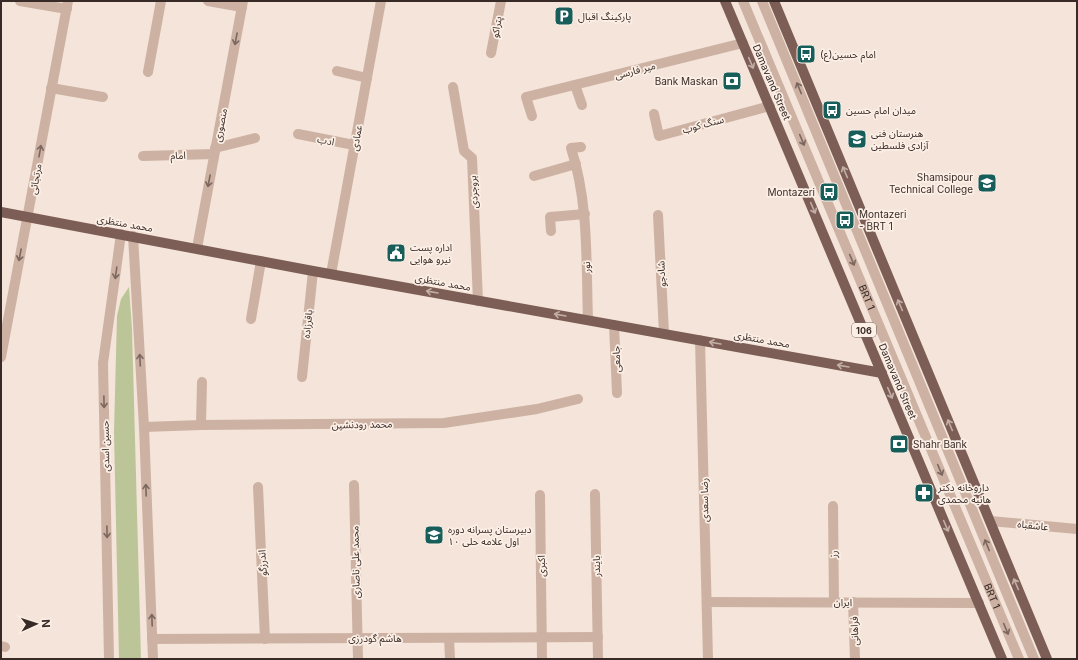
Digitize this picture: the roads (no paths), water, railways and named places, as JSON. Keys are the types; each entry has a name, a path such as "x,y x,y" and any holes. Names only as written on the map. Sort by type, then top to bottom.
{"main road":[{"name":"Damavand Street","path":"726,1 1001,658"},
{"path":"774,1 1047,659"},
{"name":"محمد منتظری","path":"1,212 313,271 882,373"}],"street":[{"path":"20,1 67,5"},
{"path":"148,72 161,1"},
{"path":"208,1 242,4"},
{"name":"عمادی","path":"330,274 381,1"},
{"name":"پتراکو","path":"491,53 501,1"},
{"name":"BRT 1","path":"743,1 1019,659"},
{"name":"BRT 1","path":"762,1 1034,659"},
{"name":"منصوری","path":"197,248 242,4"},
{"name":"مرتجائی","path":"1,357 67,5"},
{"name":"میر فارسی","path":"532,116 526,97 743,43"},
{"path":"337,71 367,78"},
{"path":"575,85 582,105"},
{"name":"بروجردی","path":"453,87 464,151 472,158 478,301"},
{"path":"51,88 103,97"},
{"name":"سنگ کوب","path":"654,114 659,136 770,106"},
{"name":"ادب","path":"298,134 354,145"},
{"name":"امام","path":"142,156 215,151 255,138"},
{"name":"نور","path":"581,147 571,148 580,177 585,214 588,320"},
{"path":"534,176 576,164"},
{"path":"551,231 550,218 585,214"},
{"name":"شادجو","path":"658,215 664,334"},
{"name":"حسین اسدی","path":"109,659 104,363 121,234"},
{"path":"133,236 144,427 153,659"},
{"path":"251,319 261,261"},
{"name":"باقرزاده","path":"302,377 313,271"},
{"name":"جامعی","path":"614,325 617,393"},
{"name":"رضا سعدی","path":"700,340 708,659"},
{"path":"201,425 202,382"},
{"name":"محمد رودنشین","path":"144,427 201,425 444,423 537,409 578,399"},
{"name":"محمد علی ناصاری","path":"354,485 358,659"},
{"name":"اندرزگو","path":"258,487 265,639"},
{"name":"بایندر","path":"595,494 598,659"},
{"name":"اکبری","path":"540,495 542,659"},
{"name":"رز","path":"833,506 834,602"},
{"name":"عاشقباه","path":"990,521 1077,530"},
{"name":"ایران","path":"707,602 979,603"},
{"name":"فراهانی","path":"853,602 855,659"},
{"name":"هاشم گودرزی","path":"152,639 598,637"},
{"path":"449,638 450,659"}],"place":[{"name":"پارکینگ اقبال","path":"564,16"},
{"name":"امام حسين(ع)","path":"806,54"},
{"name":"Bank Maskan","path":"732,81"},
{"name":"میدان امام حسین","path":"832,110"},
{"name":"هنرستان فنی آزادی فلسطین","path":"857,139"},
{"name":"Shamsipour Technical College","path":"987,183"},
{"name":"Montazeri","path":"829,192"},
{"name":"Montazeri - BRT 1","path":"845,220"},
{"name":"اداره پست نیرو هوایی","path":"396,253"},
{"name":"Shahr Bank","path":"899,444"},
{"name":"داروخانه دکتر هانیه محمدی","path":"924,493"},
{"name":"دبیرستان پسرانه دوره اول علامه حلی ۱۰","path":"434,535"}]}
